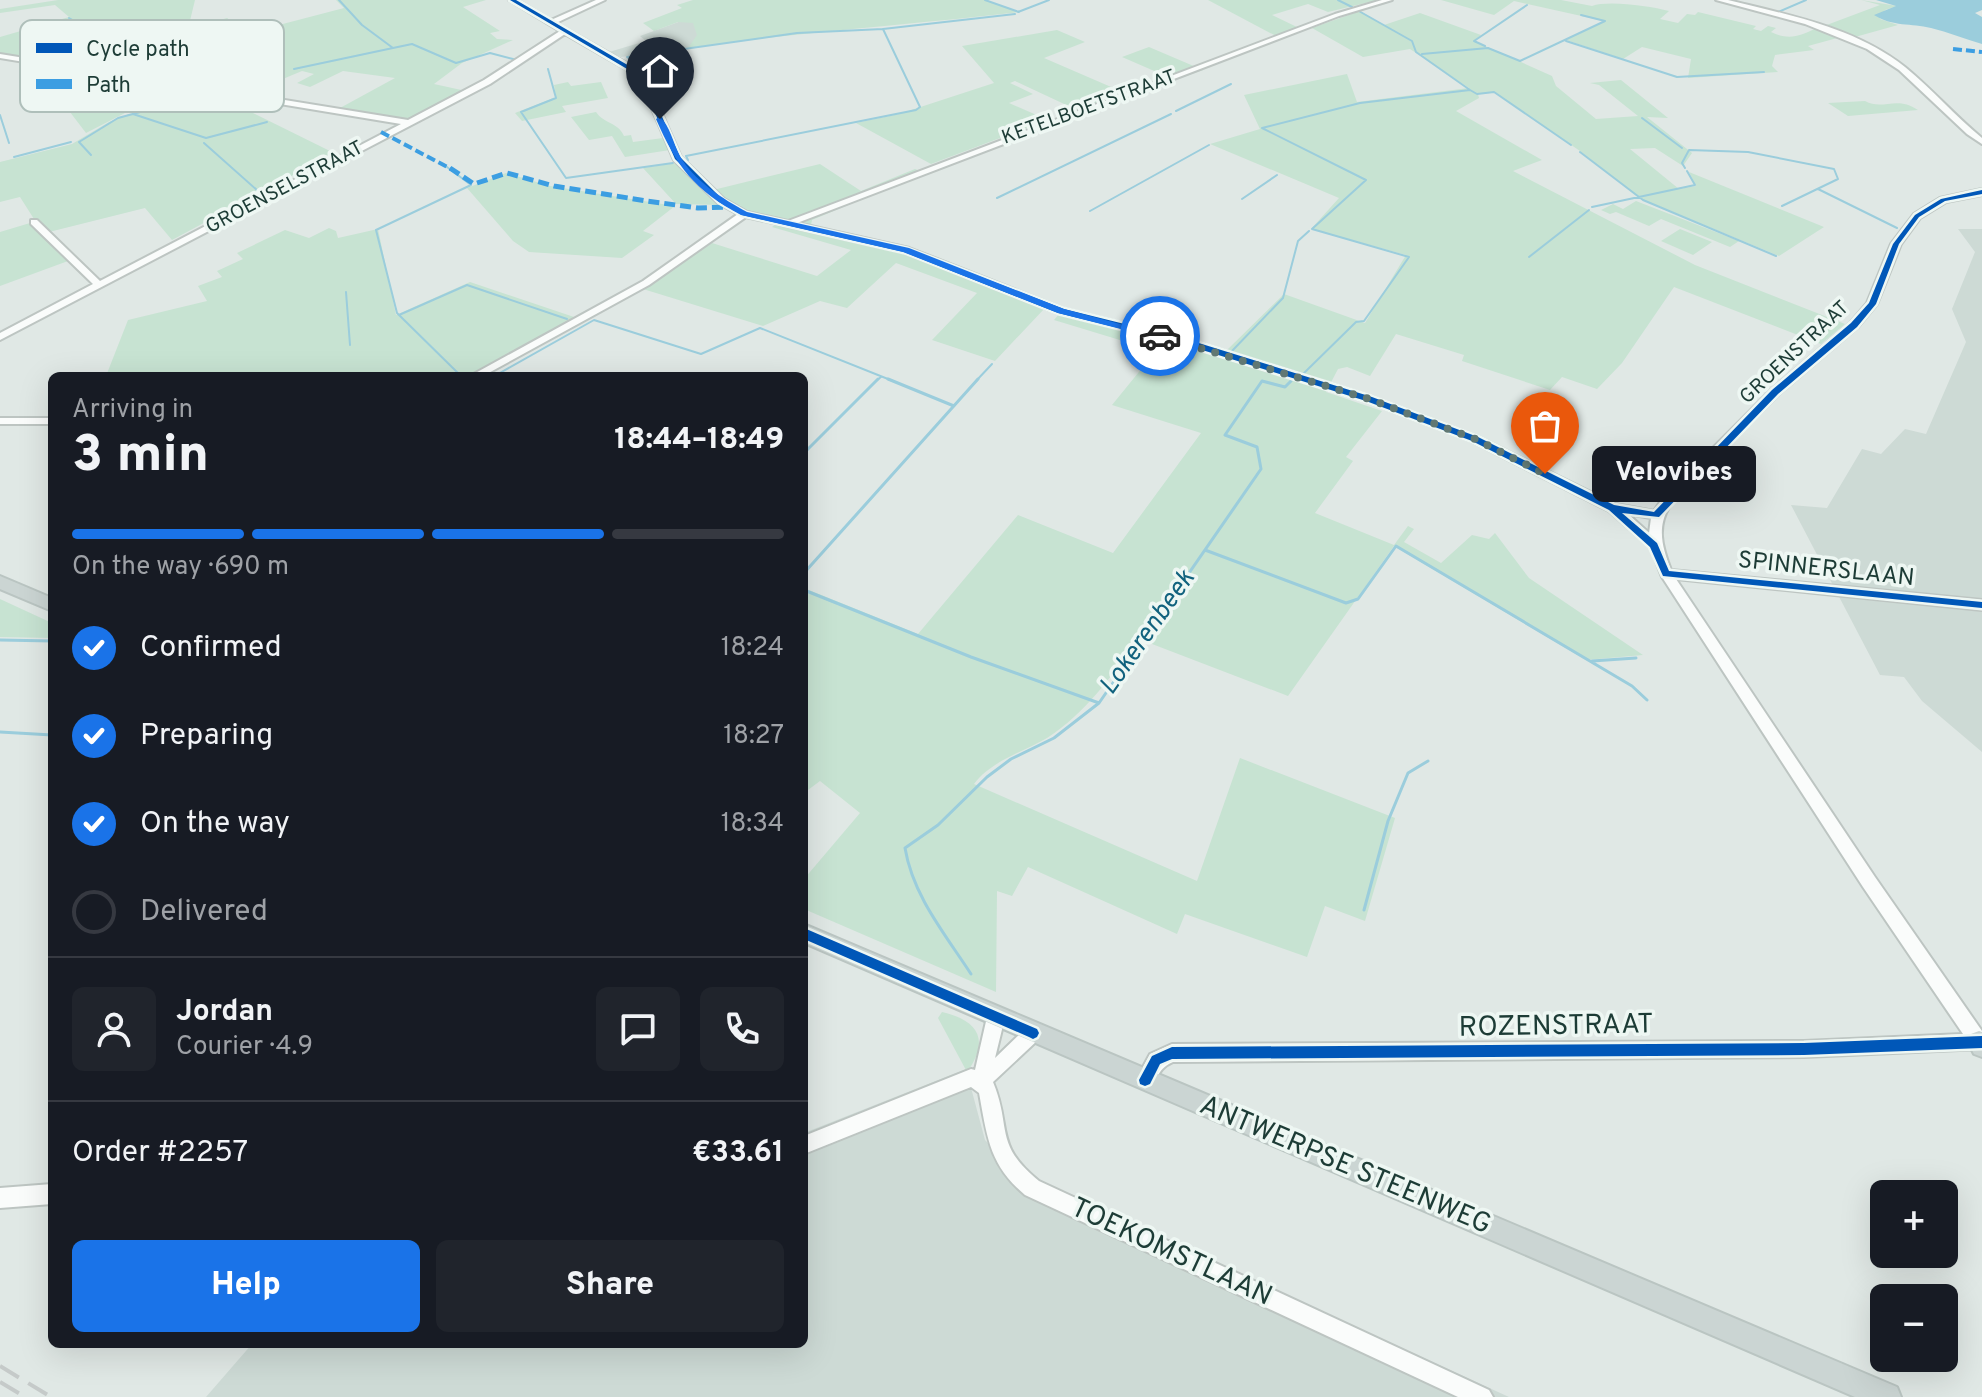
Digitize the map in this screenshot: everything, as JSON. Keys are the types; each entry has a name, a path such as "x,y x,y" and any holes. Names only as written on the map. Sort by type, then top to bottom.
{"main road":[{"path":"0,582 48,603"},
{"name":"ANTWERPSE STEENWEG","path":"808,935 1887,1397"}],"street":[{"path":"512,0 641,75 677,158 721,201 744,214 792,222 906,250 1061,311 1186,342 1369,399 1475,439 1612,508 1654,545 1666,574 1869,882 1981,1044"},
{"path":"551,22 602,0"},
{"name":"KETELBOETSTRAAT","path":"792,222 1337,15 1389,0"},
{"path":"1719,0 1839,34 1893,63 1982,142"},
{"path":"567,30 582,16 573,13"},
{"name":"GROENSELSTRAAT","path":"0,337 487,82 567,30"},
{"path":"0,56 20,59"},
{"path":"284,103 409,123"},
{"name":"GROENSTRAAT","path":"1656,515 1775,392 1854,325 1872,304 1896,244 1917,216 1943,200 1982,192"},
{"path":"482,372 646,283 744,214"},
{"path":"34,222 99,285"},
{"path":"0,421 48,421"},
{"path":"1612,508 1656,515 1654,545"},
{"name":"SPINNERSLAAN","path":"1666,574 1982,605"},
{"path":"981,1081 996,1017"},
{"path":"981,1081 1033,1033"},
{"name":"ROZENSTRAAT","path":"1145,1080 1156,1060 1172,1053 1804,1049 1981,1044"},
{"path":"808,1143 971,1078 981,1081"},
{"name":"TOEKOMSTLAAN","path":"981,1081 987,1089 1002,1159 1011,1173 1032,1188 1482,1397"},
{"path":"0,1198 48,1194"}],"shaded area":[{"path":"695,16 712,44 621,57 609,52 646,41 640,36"},
{"path":"1958,229 1982,229 1982,752 1922,701 1904,677 1880,675 1791,505 1827,508 1862,449 1881,454 1905,429 1926,434 1966,342 1952,309 1975,252"},
{"path":"966,1069 985,1140 1016,1171 1509,1397 206,1397 249,1348 808,1348 808,1131"}],"green space":[{"path":"58,0 195,0 190,20 59,20 69,17 55,5 0,13 0,9"},
{"path":"336,0 486,0 463,7 500,31 490,33 497,39 513,40 462,63 434,84 466,91 409,119 340,108 395,78 343,71 310,87 297,83 314,74 302,71 284,78 284,24 344,8"},
{"path":"693,0 985,0 1020,12 688,48 697,35 693,23 678,22 654,31 643,23 682,8 677,5"},
{"path":"1208,0 1378,0 1328,12 1308,4 1272,15 1297,27 1276,36"},
{"path":"1441,0 1561,0 1592,6 1629,4 1669,11 1660,19 1678,23 1687,14 1695,15 1698,12 1756,26 1753,29 1761,31 1768,26 1776,28 1771,32 1789,37 1817,28 1841,37 1808,46 1814,50 1775,55 1772,66 1778,72 1688,78 1691,59 1642,47 1623,59 1566,40 1604,21 1514,1 1494,15"},
{"path":"1861,0 1897,6 1885,10 1880,19 1898,25 1855,37 1824,26 1880,5"},
{"path":"1360,11 1384,25 1420,13 1481,35 1474,41 1552,76 1556,86 1596,119 1638,116 1599,85 1590,83 1621,80 1668,118 1647,117 1692,153 1683,166 1655,148 1630,149 1679,189 1696,186 1689,172 1824,227 1779,256 1639,198 1580,151 1494,92 1478,94 1479,98 1456,111 1542,160 1513,171 1695,265 1845,324 1821,344 1674,287 1622,363 1597,389 1562,377 1550,390 1462,361 1464,355 1396,334 1370,376 1347,367 1338,369 1326,392 1382,411 1346,457 1353,461 1315,513 1394,545 1408,526 1414,529 1404,542 1441,563 1472,535 1489,539 1495,533 1529,578 1643,655 1586,660 1394,546 1288,696 1139,639 1098,693 1074,717 1047,738 989,769 974,784 1197,881 1240,758 1395,818 1365,921 1325,906 1307,957 1185,914 1177,934 1028,867 1012,896 997,891 996,992 808,911 808,874 860,813 820,781 808,790 808,590 918,634 1018,515 1113,553 1201,433 1112,405 1156,351 1054,320 1059,314 1090,322 1095,315 1227,350 1284,294 1365,323 1406,255 1311,229 1339,198 1210,144 1260,129 1244,95 1347,74 1357,102 1469,88 1410,49 1363,57 1312,28"},
{"path":"1057,30 1085,42 1044,58 1125,93 1077,110 1015,81 1010,83 1033,94 1009,103 1048,120 931,164 856,123 899,114 994,83 962,46"},
{"path":"20,31 20,56 0,53 0,37"},
{"path":"1149,47 1203,70 1175,80 1122,57"},
{"path":"568,82 571,86 601,82 608,98 562,106 566,112 522,121 515,113 556,97 554,85"},
{"path":"1865,101 1878,105 1903,104 1918,110 1848,116 1828,103"},
{"path":"70,112 131,112 125,113 86,133"},
{"path":"251,112 334,153 172,240 145,208 49,232 34,219 20,197 0,202 0,162 72,144 129,114"},
{"path":"596,112 624,136 631,135 633,142 663,138 670,150 625,157 612,136 589,140 571,117"},
{"path":"677,163 721,205 676,204 643,168"},
{"path":"820,164 861,191 915,169 925,173 812,220 811,225 928,260 1045,308 995,361 932,340 977,293 896,263 847,308 820,301 763,326 643,289 712,243 817,276 851,250 772,227 778,223 798,228 805,223 739,209 741,206 727,201 713,190"},
{"path":"506,173 550,186 675,206 643,231 654,235 622,258 529,252 513,241 467,188"},
{"path":"1636,201 1739,241 1730,247 1661,219 1649,226 1616,212 1610,214 1601,210 1613,204 1623,209"},
{"path":"30,223 68,261 0,286 0,232"},
{"path":"329,228 336,231 338,238 378,229 396,315 470,282 577,318 476,372 108,372 128,320 207,301 198,286 222,277 217,271 243,259 237,253 285,230 309,238"},
{"path":"1680,229 1712,242 1693,255 1661,241"},
{"path":"0,599 48,621 48,638 0,637"},
{"path":"942,1012 964,1020 977,1033 978,1050 967,1072 938,1018"}],"water":[{"path":"1876,0 1982,0 1982,10 1975,13 1982,17 1982,44 1931,28 1881,19 1874,15 1896,6"}],"waterway":[{"path":"339,0 362,25 393,48"},
{"path":"985,0 1018,12"},
{"path":"1018,12 1049,0"},
{"name":"Lokerenbeek","path":"1338,0 1352,7"},
{"path":"1778,12 1806,0"},
{"path":"1485,46 1474,41 1527,5"},
{"name":"Lokerenbeek","path":"1357,10 1412,41 1416,52 1470,90"},
{"path":"883,29 1015,14"},
{"path":"1422,54 1488,48 1520,61 1605,21 1581,15"},
{"path":"69,18 73,20"},
{"path":"642,67 627,57 797,33 883,29"},
{"path":"688,160 686,156 916,110 920,107 883,29"},
{"path":"1566,41 1677,77 1764,72"},
{"path":"393,48 412,44 456,63 490,53 517,60"},
{"path":"294,69 393,48"},
{"path":"548,69 556,98 521,112 566,178 673,163"},
{"path":"1176,111 1231,84"},
{"path":"1309,231 1298,241 1283,298 1231,352 1303,374 1356,322 1364,321 1409,257 1312,229 1366,180 1262,128 1360,103 1470,90"},
{"path":"1470,90 1477,94 1494,92 1571,145"},
{"path":"91,155 79,142 118,118 140,112"},
{"path":"133,114 206,138 267,122"},
{"path":"997,198 1171,114"},
{"path":"0,115 9,143"},
{"path":"1642,118 1682,148"},
{"path":"14,157 71,142"},
{"path":"204,143 258,191"},
{"path":"1090,211 1209,145"},
{"path":"1685,168 1682,163 1689,150 1748,152 1834,169 1838,179 1782,206"},
{"path":"1580,152 1639,197"},
{"name":"Lokerenbeek","path":"399,315 376,230 471,185 443,164"},
{"path":"1639,197 1695,185 1687,171"},
{"path":"1242,199 1277,175"},
{"path":"1818,189 1897,228"},
{"path":"1592,207 1639,197"},
{"path":"1639,197 1776,256"},
{"path":"1529,257 1589,210"},
{"path":"399,315 467,285 567,319"},
{"path":"346,292 350,345"},
{"name":"Lokerenbeek","path":"399,315 457,372"},
{"name":"Lokerenbeek","path":"502,372 594,320 701,354 760,328 889,379"},
{"path":"976,381 992,364"},
{"name":"Lokerenbeek","path":"876,381 881,377"},
{"name":"Lokerenbeek","path":"889,379 893,381"},
{"name":"Lokerenbeek","path":"889,379 954,406"},
{"path":"954,406 978,379"},
{"path":"808,449 876,381"},
{"name":"Lokerenbeek","path":"1099,703 1261,469 1257,447 1225,435 1262,381 1285,387 1291,381"},
{"name":"Lokerenbeek","path":"808,569 954,406"},
{"path":"1205,550 1346,603 1358,599 1396,546 1632,686 1647,700"},
{"name":"Lokerenbeek","path":"808,592 971,657 1099,703"},
{"path":"0,640 48,641"},
{"path":"1592,661 1636,658"},
{"path":"971,974 923,898 905,848 938,825 987,777 1011,759 1054,738 1099,703"},
{"path":"0,732 48,735"},
{"path":"1364,910 1388,821 1408,773 1428,761"}],"railway":[{"path":"0,1366 51,1397"},
{"path":"0,1382 25,1397"}],"marked path":[{"path":"1953,49 1982,52"},
{"path":"381,132 440,161 474,184 507,173 554,186 647,201 698,208 729,207"}],"cycle path":[{"path":"512,0 641,75 677,158 721,201 744,214 906,250 1061,311 1186,342 1369,399 1475,439 1612,508 1656,515 1775,392 1854,325 1872,304 1896,244 1917,216 1943,200 1982,192"},
{"path":"1612,508 1654,545 1666,574 1982,605"},
{"path":"808,935 1033,1033"},
{"path":"1145,1080 1156,1060 1172,1053 1804,1049 1982,1042"}],"way so far":[{"path":"1160,336 1369,399 1475,439 1545,474"}],"place":[{"name":"Velovibes","path":"1545,474"}],"route":[{"path":"660,119 677,158 687,170 721,201 744,214 792,222 906,250 1061,311 1160,336"}]}
